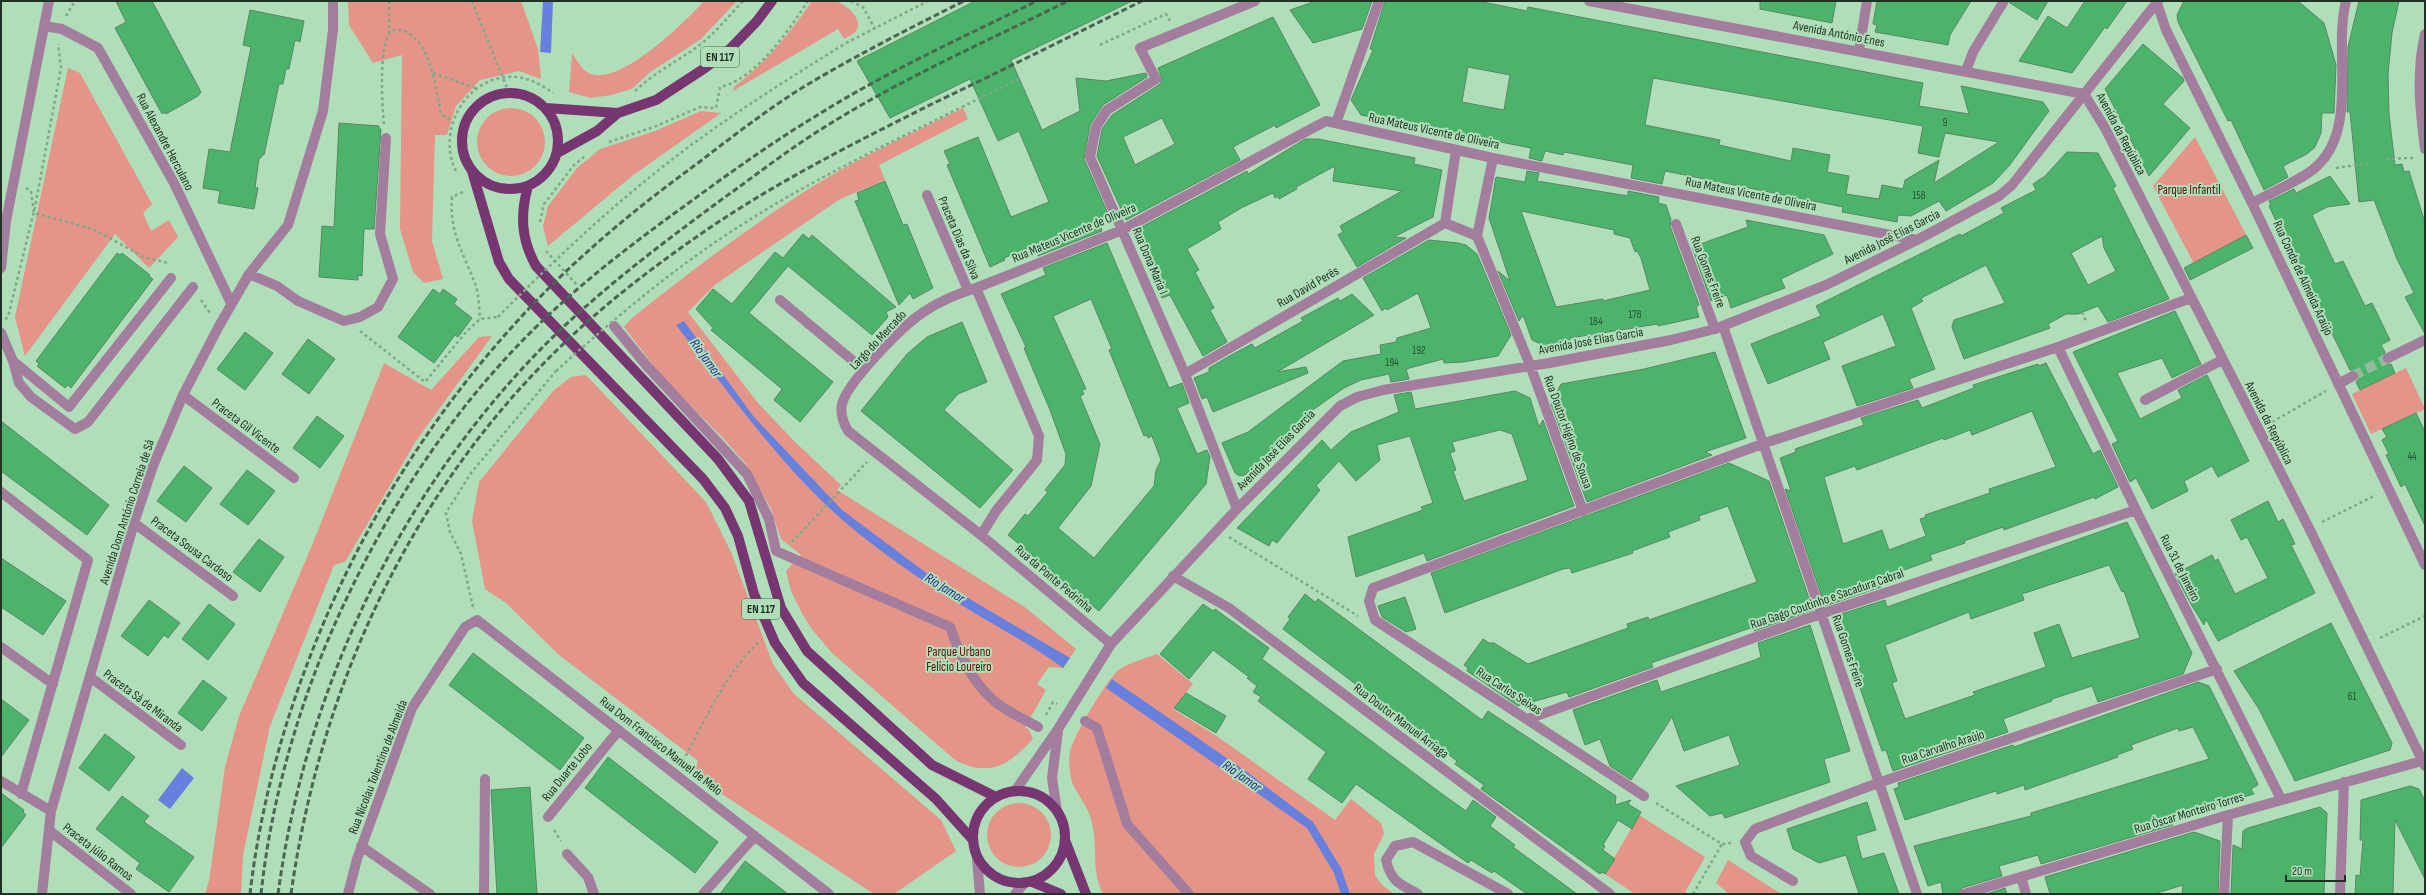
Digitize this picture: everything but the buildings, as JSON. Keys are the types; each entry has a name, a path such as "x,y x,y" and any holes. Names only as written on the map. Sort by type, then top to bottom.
{"main road":[{"name":"EN 117","path":"557,153 597,131 618,113 656,100 705,68 730,49 757,21 772,1"},
{"name":"EN 117","path":"472,171 484,182 498,188 513,189 528,186 541,178 551,167 557,153 558,137 554,122 546,108 529,96 509,92 492,96 475,108 464,126 462,150 472,171 499,262 509,279 703,479 725,508 738,536 754,594 770,632 775,643 803,683 936,799 972,840"},
{"name":"EN 117","path":"546,108 618,113"},
{"name":"EN 117","path":"528,186 524,202 523,230 530,255 536,266 718,459 749,501 781,608 807,651 932,765 996,797"},
{"name":"EN 117","path":"1028,883 1045,876 1055,866 1062,854 1065,840 1064,825 1057,811 1041,797 1031,792 1015,791 996,797 986,805 978,815 973,827 972,840 977,859 986,870 997,879 1010,883 1028,883 1060,894"},
{"name":"EN 117","path":"1065,840 1086,894"}],"street":[{"path":"1,268 6,221 49,1"},
{"name":"Avenida Dom António Correia de Sá","path":"42,894 51,811 134,523 153,466 183,395 231,303 249,274 288,225 321,119 333,30 333,1"},
{"path":"1176,33 1255,1"},
{"path":"1336,123 1379,1"},
{"name":"Avenida António Enes","path":"1589,1 2084,94"},
{"path":"1860,51 1867,1"},
{"path":"1966,71 1973,52 2004,1"},
{"path":"2252,203 2315,169 2329,154 2338,129 2346,1"},
{"name":"Avenida José Elias Garcia","path":"1015,791 1058,730 1111,644 1236,509 1327,417 1357,397 1419,383 1671,340 1719,328 1826,285 1917,240 1999,196 2028,166 2157,2"},
{"name":"Rua Conde de Almeida Araújo","path":"2157,2 2166,30 2252,203 2425,565"},
{"name":"Rua Alexandre Herculano","path":"44,26 62,29 98,48 174,183 231,303"},
{"name":"Rua Dona Maria I","path":"1176,33 1140,48 1156,79 1107,110 1096,126 1090,157 1185,374 1236,509"},
{"path":"2425,34 2421,50 2419,104 2425,149"},
{"name":"Avenida da República","path":"2084,94 2104,128 2308,528 2424,763"},
{"name":"Rua Mateus Vicente de Oliveira","path":"972,289 1122,230 1326,121 1493,158 1917,240"},
{"path":"249,274 277,286 298,301 344,321 360,317 378,307 393,279 380,234 386,138"},
{"path":"1456,150 1445,224 1477,236 1493,158"},
{"name":"Praceta Dias da Silva","path":"927,195 972,289"},
{"path":"1,230 6,221"},
{"name":"Rua David Perês","path":"1185,374 1445,224"},
{"name":"Rua Gomes Freire","path":"1676,224 1719,328 1762,444 1917,894"},
{"name":"Rua Doutor Higino de Sousa","path":"1477,236 1530,365 1583,511"},
{"path":"13,361 69,407 171,278"},
{"path":"1,332 13,361 19,383 31,397 75,429 88,422 193,287"},
{"path":"972,289 1039,436 1037,460 996,511 981,535"},
{"name":"Largo do Mercado","path":"972,289 919,315 905,326 864,370 842,404 843,423 848,431 981,535"},
{"path":"1375,620 1369,601 1373,588 1762,444 2058,346 2191,298"},
{"path":"780,300 864,370"},
{"path":"614,326 646,365 747,474 769,519 776,551 950,627 963,662 977,683 994,701 1038,728"},
{"path":"2388,358 2425,340"},
{"name":"Rua 31 de Janeiro","path":"2058,346 2136,510 2217,669 2281,800"},
{"path":"2145,400 2222,360"},
{"path":"2338,384 2353,376"},
{"name":"Praceta Gil Vicente","path":"183,395 294,478"},
{"path":"1,492 88,560 22,794"},
{"name":"Rua Gago Coutinho e Sacadura Cabral","path":"1528,719 1821,614 2136,510"},
{"name":"Praceta Sousa Cardoso","path":"134,523 234,596"},
{"name":"Rua da Ponte Pedrinha","path":"981,535 1111,644"},
{"name":"Rua Doutor Manuel Arriaga","path":"1173,576 1228,608 1610,894"},
{"name":"Rua Dom Francisco Manuel de Melo","path":"477,620 829,894"},
{"name":"Rua Nicolau Tolentino de Almeida","path":"348,894 361,846 412,708 465,627 477,620"},
{"name":"Rua Carlos Seixas","path":"1375,620 1644,796"},
{"path":"1,647 53,684"},
{"name":"Rua Carvalho Araújo","path":"1745,842 1755,828 1878,783 2217,669"},
{"name":"Praceta Sá de Miranda","path":"90,676 181,745"},
{"path":"1085,721 1097,728 1127,824 1189,894"},
{"name":"Rua Duarte Lobo","path":"548,817 619,730"},
{"name":"Avenida José Elias Garcia","path":"1057,811 1052,778 1058,730"},
{"name":"Rua Óscar Monteiro Torres","path":"1964,894 2228,815 2344,782 2424,763"},
{"path":"484,894 485,779"},
{"path":"1,781 51,811"},
{"path":"2340,894 2344,782"},
{"path":"2224,894 2228,815"},
{"name":"Praceta Júlio Ramos","path":"50,831 131,894"},
{"path":"703,894 754,836"},
{"path":"1418,894 1396,882 1389,874 1386,860 1395,846 1413,842 1508,894"},
{"path":"1745,842 1751,856 1793,881"},
{"path":"361,846 430,894"},
{"path":"567,854 588,877 594,894"},
{"path":"977,859 980,894"},
{"path":"2021,877 2026,894"},
{"path":"1015,894 1028,883"}],"path":[{"path":"1,321 8,317 34,213 61,68 58,43 64,18 75,1"},
{"path":"386,138 381,94 386,42 389,34 389,1"},
{"path":"472,1 509,92"},
{"path":"628,93 634,92 651,76 697,46 743,1"},
{"path":"603,144 654,127 700,107 716,108 720,87 732,84 758,63 790,28 808,1"},
{"path":"851,1 863,7 875,29"},
{"path":"344,321 425,382 466,332 480,319 498,317 549,266 638,186 742,109 846,43 928,1"},
{"path":"1100,45 1166,14 1176,33"},
{"path":"389,34 396,29 405,30 413,36 424,51 432,73 441,114 452,121"},
{"path":"432,73 478,89"},
{"path":"459,176 451,160 448,145 452,121 460,108 478,89 490,81 503,78 529,80 559,95"},
{"path":"470,598 461,554 450,532 446,513 471,473 556,371 646,293 743,224 840,168 1021,78"},
{"path":"539,225 544,204 574,165 586,155"},
{"path":"2386,159 2417,158"},
{"path":"2315,169 2368,163"},
{"path":"14,181 31,191 34,213"},
{"path":"460,194 452,197 452,219 462,258 476,285 480,319"},
{"path":"34,213 93,229 144,257 172,264"},
{"path":"544,247 551,256"},
{"path":"193,287 219,326"},
{"path":"2258,431 2338,384"},
{"path":"799,534 842,490 875,453"},
{"path":"2308,528 2389,489"},
{"path":"1217,530 1365,619 1375,620"},
{"path":"2365,646 2425,616"},
{"path":"676,774 730,678 750,650 770,632"},
{"path":"1644,796 1722,844 1745,842"},
{"name":"Rua Duarte Lobo","path":"548,817 567,854"},
{"path":"1693,894 1722,844"}],"green space":[{"path":"348,1 521,1 538,49 541,79 519,71 480,80 456,106 447,135 435,135 432,241 443,279 424,283 413,272 400,229 402,55 373,63 349,25"},
{"path":"704,1 737,1 701,39 649,73 632,89 611,95 591,98 569,92 572,53 587,72 600,75 615,72 650,51 667,37"},
{"path":"812,1 839,2 856,17 858,27 855,32 844,39 838,29 733,91 734,87 757,67 776,47 794,26"},
{"path":"68,68 80,73 152,204 143,213 151,231 169,220 178,237 149,268 115,234 25,356 15,317"},
{"path":"504,108 518,108 530,113 540,123 545,135 545,149 540,161 530,171 518,176 504,176 492,171 482,161 477,149 477,135 482,123 492,113"},
{"name":"Parque Urbano Felício Loureiro","path":"963,108 968,119 879,165 885,180 840,199 716,284 688,312 758,403 795,442 841,485 837,490 1026,608 1076,649 1063,668 1049,667 1037,684 1046,690 1025,727 1029,730 1033,739 1016,756 1007,762 989,768 979,768 955,760 832,653 811,628 791,591 786,571 801,555 781,539 771,509 746,464 722,437 663,378 624,327 631,319 717,252 807,190 864,157"},
{"path":"701,111 721,113 632,176 548,246 543,226 548,206 577,168 600,149 655,131"},
{"name":"Parque Infantil","path":"2195,137 2253,248 2200,275 2153,186"},
{"path":"492,336 416,441 345,562 334,565 270,726 243,855 241,894 205,894 209,881 225,767 239,716 313,543 384,363 431,390 479,337"},
{"path":"2406,368 2425,409 2371,434 2352,394"},
{"path":"586,375 706,502 731,552 773,664 794,694 941,820 956,851 894,894 874,894 696,777 694,771 698,761 559,655 506,603 485,589 472,521 479,482 553,391 571,377"},
{"path":"1157,654 1193,684 1173,709 1218,737 1335,820 1351,799 1381,823 1384,834 1374,854 1375,875 1381,884 1394,894 1103,894 1097,877 1095,841 1092,823 1088,811 1071,779 1069,755 1077,734 1100,695 1115,674 1129,664"},
{"path":"1019,803 1037,809 1045,817 1051,835 1045,853 1037,861 1019,867 1001,861 993,853 987,835 993,817 1001,809"},
{"path":"1639,815 1705,857 1684,894 1635,894 1605,874"},
{"path":"1728,860 1781,894 1729,894 1716,883"}],"water":[{"path":"543,1 553,1 551,53 540,52"},
{"name":"Rio Jamor","path":"684,321 754,417 842,510 929,575 1070,658 1063,668 1029,645 959,604 925,582 892,559 838,516 794,472 734,400 676,325"},
{"name":"Rio Jamor","path":"1112,679 1247,772 1313,822 1341,868 1350,894 1341,894 1334,873 1307,828 1106,688"},
{"path":"182,768 194,778 170,809 158,800"}],"tunnel":[{"path":"2353,376 2388,358"}],"railway":[{"path":"250,894 260,829 284,732 305,670 337,592 360,545 385,500 442,413 474,372 507,333 560,277 637,209 677,178 751,123 805,86 844,63 964,1"},
{"path":"261,894 270,831 284,768 313,677 325,647 364,564 386,523 436,445 463,408 493,373 541,322 595,274 653,229 797,127 870,85 925,56 1037,1"},
{"path":"278,894 291,819 310,745 335,673 365,603 400,535 441,471 486,410 537,353 604,291 676,233 789,151 828,125 916,75 1068,1"},
{"path":"291,894 304,820 323,747 347,676 376,607 410,540 450,477 495,417 546,361 584,325 624,291 708,229 763,194 878,131 1142,1"}]}
